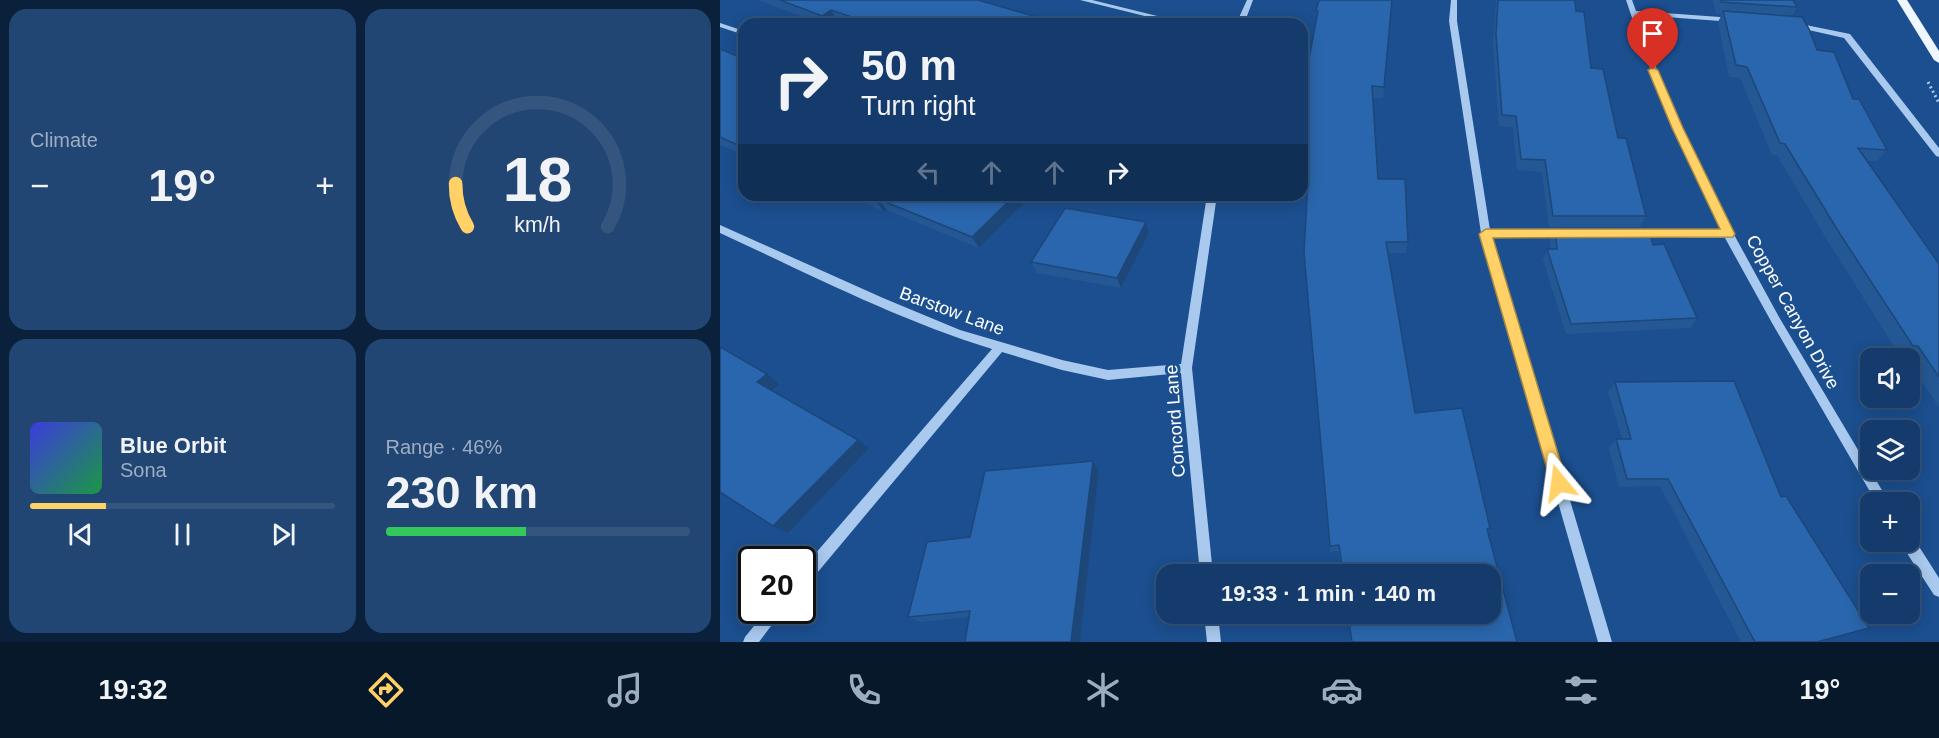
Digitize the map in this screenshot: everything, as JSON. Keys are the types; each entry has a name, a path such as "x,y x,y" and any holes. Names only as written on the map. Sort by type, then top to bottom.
{"main road":[{"path":"1902,0 1939,60"}],"street":[{"path":"1083,0 1160,18"},
{"path":"1242,18 1250,0"},
{"path":"1454,0 1453,21 1486,234 1605,642"},
{"name":"Copper Canyon Drive","path":"1629,0 1645,51 1677,128 1728,234 1781,332 1877,492"},
{"path":"1633,13 1745,20"},
{"path":"1790,23 1847,36 1939,154"},
{"path":"720,25 738,31"},
{"name":"Concord Lane","path":"1206,564 1186,368 1211,201"},
{"name":"Barstow Lane","path":"720,229 958,334 1062,366 1108,375 1186,368"},
{"path":"1486,234 1578,234"},
{"path":"1624,234 1728,234"},
{"path":"816,564 1000,347"},
{"path":"1914,552 1939,590"},
{"path":"750,642 765,624"},
{"path":"1212,624 1214,642"}],"building":[{"path":"780,0 978,0 1040,18 855,18 831,10 822,16"},
{"path":"1319,0 1392,0 1384,87 1372,86 1378,179 1405,179 1408,242 1386,242 1415,413 1462,408 1496,564 1342,564 1339,545 1330,546 1304,253 1309,162 1308,64 1318,11 1316,11"},
{"path":"1498,0 1575,0 1576,11 1584,12 1591,68 1603,69 1618,138 1626,138 1646,216 1553,216 1545,160 1521,159 1516,116 1502,115 1496,34"},
{"path":"1721,0 1793,0 1797,7 1721,2"},
{"path":"1723,11 1802,17 1817,50 1834,52 1853,99 1859,99 1887,150 1858,148 1939,264 1939,377 1920,348 1913,346 1785,144 1780,143 1747,67 1736,65"},
{"path":"720,49 738,56 738,145 720,137"},
{"path":"883,201 1009,201 972,237"},
{"path":"1065,208 1146,222 1117,278 1031,262"},
{"path":"1555,229 1649,229 1653,245 1664,244 1697,318 1571,324 1547,249 1557,249"},
{"path":"720,347 767,374 757,382 858,440 773,526 720,492"},
{"path":"1734,381 1781,497 1786,496 1860,614 1860,624 1866,624 1869,628 1817,642 1755,642 1668,479 1627,479 1616,439 1631,439 1615,382"},
{"path":"1093,461 1071,642 965,642 970,611 908,617 927,542 970,537 985,471"},
{"path":"1501,582 1517,642 1352,642 1349,624 1501,624"}],"route":[{"path":"1559,483 1486,234 1728,234 1677,128 1653,70"}]}
